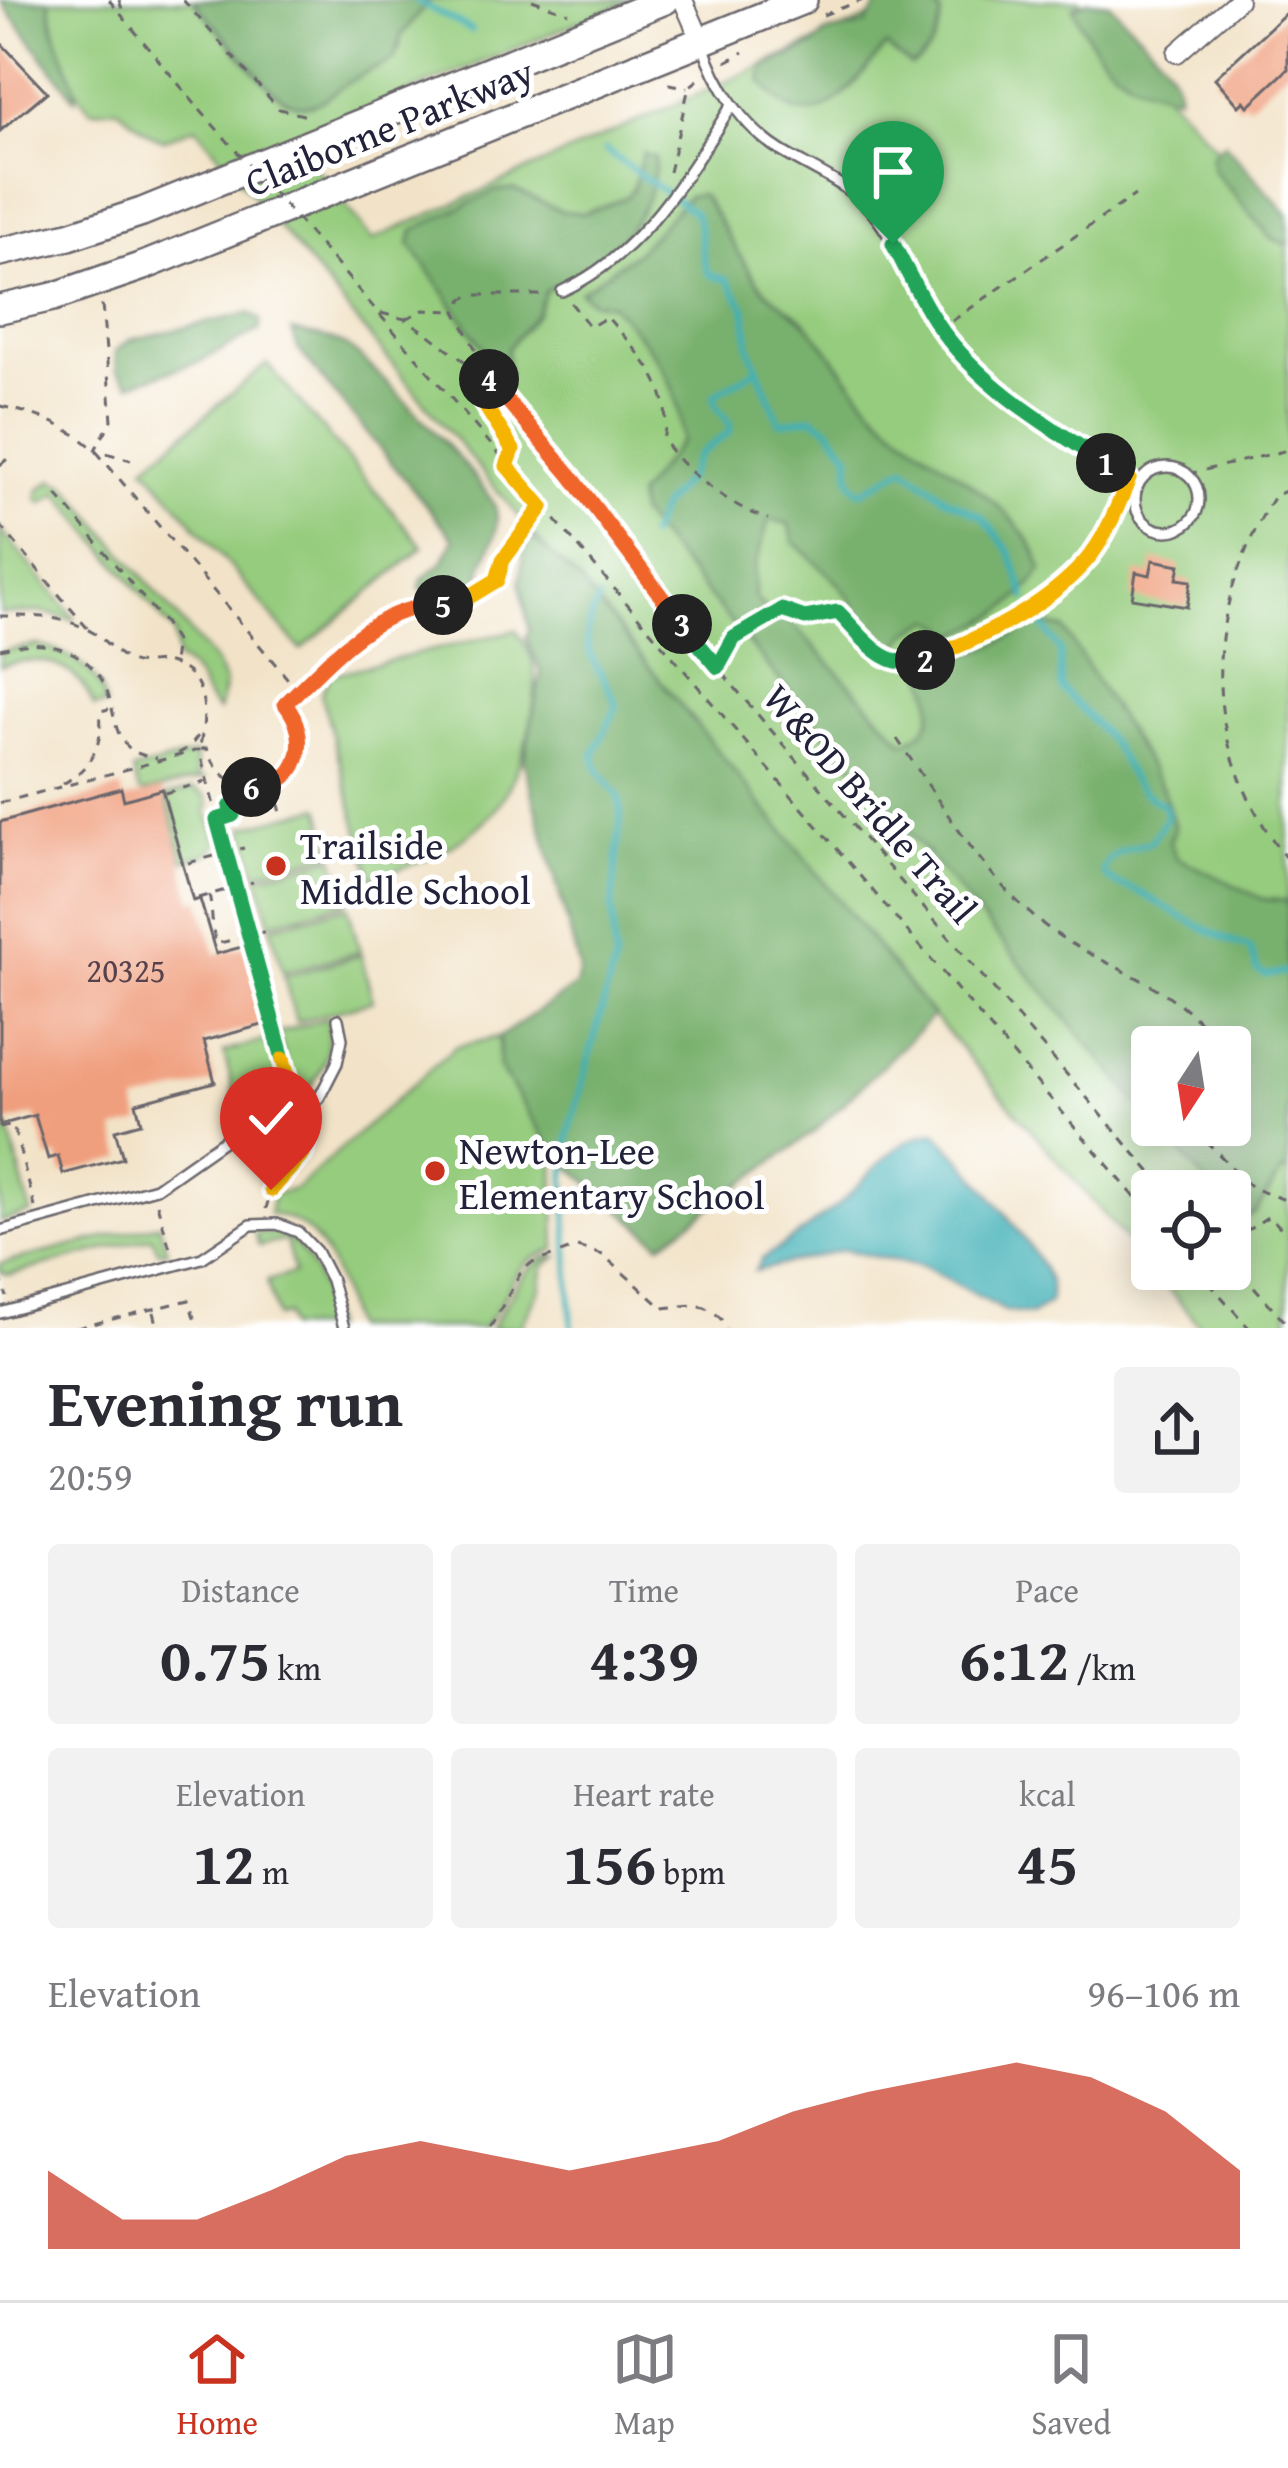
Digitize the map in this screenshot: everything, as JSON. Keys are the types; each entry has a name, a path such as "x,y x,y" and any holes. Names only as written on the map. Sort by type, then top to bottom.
{"main road":[{"name":"Claiborne Parkway","path":"0,252 142,212 665,0"},
{"name":"Claiborne Parkway","path":"0,309 53,297 146,265 701,41 813,8"}],"street":[{"path":"683,0 701,41"},
{"path":"1177,53 1238,0"}],"lane":[{"path":"701,41 711,70 732,105 776,148 852,192 872,212 940,329 973,366 1019,408 1133,482"},
{"path":"562,291 618,255 666,206 732,105"},
{"path":"920,662 988,634 1061,585 1096,548 1133,482 1160,467 1188,474 1199,492 1196,513 1181,528 1160,530 1142,519 1133,482"},
{"path":"0,1231 154,1189 243,1126 297,1111 319,1098 342,1039 338,1019"},
{"path":"0,1313 202,1258 251,1225 266,1224 298,1232 316,1251 331,1280 344,1328"}],"path":[{"path":"109,0 1131,1192"},
{"path":"118,0 126,20"},
{"path":"183,0 279,109 290,115 305,114 312,122"},
{"path":"532,0 566,10 572,17"},
{"path":"813,8 862,0"},
{"path":"664,186 689,87 751,48"},
{"path":"940,329 1136,195"},
{"path":"456,311 472,295 527,298 562,291 590,327 607,317 648,364 666,399 663,439 683,466 768,519"},
{"path":"95,451 112,421 101,304"},
{"path":"405,319 424,310 456,311"},
{"path":"456,311 477,350 484,404 513,450 507,466"},
{"name":"W&OD Bridle Trail","path":"377,312 405,319 482,375 571,476 641,573 718,667 1149,1170"},
{"path":"0,406 65,428 95,451 298,691"},
{"path":"1188,474 1288,450"},
{"path":"95,451 131,460"},
{"path":"0,465 12,455"},
{"path":"1288,490 1274,496 1234,574 1219,641 1217,682 1240,778 1264,830 1288,861"},
{"path":"57,496 174,636 173,664"},
{"path":"0,803 207,748 222,774 238,785 273,783 298,759 298,720 285,704 343,649 393,614 418,604 456,605 497,580 503,560 542,507"},
{"path":"162,529 172,521"},
{"path":"0,525 89,631 132,662 173,664 193,677 203,694 205,727 199,750 307,1143 271,1190 266,1224"},
{"path":"202,577 212,568"},
{"path":"718,667 734,638 782,610 805,618 838,612 874,651 904,666 920,662"},
{"path":"0,616 40,615 89,631"},
{"path":"0,649 44,643 69,651 102,680 116,730 124,744 142,755 170,758 188,748 205,727"},
{"path":"271,658 281,650"},
{"path":"58,787 88,763 100,740 100,712 111,709"},
{"path":"897,740 977,854 1038,921 1154,984 1205,1026"},
{"path":"166,793 207,782"},
{"path":"273,783 281,813"},
{"path":"217,820 233,815 230,807 251,801 249,786"},
{"path":"188,863 244,848"},
{"path":"198,898 253,882"},
{"path":"209,895 216,944 267,931"},
{"path":"0,1129 13,1125 39,1220"},
{"path":"1210,1146 1252,1188 1288,1201"},
{"path":"154,1189 176,1265"},
{"path":"1251,1228 1269,1216 1288,1234"},
{"path":"490,1328 530,1264 577,1247 602,1255 664,1308 707,1305 727,1328"},
{"path":"1251,1284 1288,1325"},
{"path":"1216,1290 1249,1328"},
{"path":"79,1328 189,1300 196,1324"},
{"path":"153,1309 158,1328"}],"green space":[{"path":"0,0 49,0 75,99"},
{"path":"49,0 193,0 286,101 353,79 399,49 401,36 430,0 632,0 294,140 372,240 909,0 1080,0 1288,226 1288,1328 1202,1328 1169,1290 1251,1290 1251,1170 1131,1170 1131,1246 933,1016 196,127 163,140 117,108 91,110 68,73"},
{"path":"193,0 430,0 401,36 394,60 320,101 303,105 272,90"},
{"path":"1088,1 1109,3 1140,34 1171,72 1178,95 1140,85 1100,55 1073,7"},
{"path":"880,2 934,6 942,15 932,45 918,62 911,66 886,46 844,94 813,112 796,111 779,101 761,80 764,67 813,46 826,33 865,25"},
{"path":"1224,143 1288,214 1288,245 1271,238 1213,170 1211,156"},
{"path":"643,153 655,158 653,180 635,221 586,270 546,290 537,313 507,349 508,373 503,376 410,244 413,230 495,191 513,189 562,211 582,213 605,206 633,189"},
{"path":"701,194 761,286 804,321 880,415 980,490 1020,528 1042,570 1016,600 984,622 959,634 932,620 909,632 896,650 877,637 839,584 794,542 789,524 769,519 754,571 755,598 772,615 790,621 904,742 929,720 931,701 923,669 994,645 1038,622 1064,629 1163,789 1175,828 1170,842 1176,857 1263,899 1288,901 1288,1170 1281,1173 1255,1213 1251,1215 1251,1170 1196,1170 1175,1146 1251,1146 1251,1026 1131,1026 1131,1094 639,514 637,496 682,440 676,398 651,350 611,304 593,302 580,292 638,251 688,196"},
{"path":"249,313 260,320 260,330 201,361 130,384 117,371 115,351 130,340"},
{"path":"292,331 334,340 359,356 490,497 496,510 496,532 481,580 467,591 444,597 420,589 422,579 443,562 454,539 298,349"},
{"path":"267,364 423,547 301,650 145,466"},
{"path":"53,480 66,485 215,662 225,684 218,711 193,672 177,660 174,633 58,493 43,503 37,500 39,490"},
{"path":"0,529 73,620 41,612 0,614"},
{"path":"531,536 579,580 933,1016 815,1131 661,1244 554,1153 499,1067 499,1037 576,986 580,970 524,762 541,672 526,638 529,629 520,583"},
{"path":"516,630 533,663 534,701 525,746 498,806 448,848 372,878 321,694 330,675"},
{"path":"36,645 81,664 96,681 106,705 94,707 78,680 57,666 30,661 0,666 0,652"},
{"path":"195,754 197,777 203,779 139,791 133,771"},
{"path":"194,789 207,797 206,809 218,840 211,853 184,861 166,796"},
{"path":"320,807 333,853 256,873 244,827"},
{"path":"334,857 347,902 270,923 258,877"},
{"path":"348,906 360,952 283,972 271,927"},
{"path":"361,955 373,1001 296,1022 284,976"},
{"path":"328,1018 324,1064 296,1101 278,1033"},
{"path":"499,1037 499,1067 554,1153 556,1249 539,1255 518,1272 482,1328 351,1328 326,1256 304,1228 269,1214 273,1195 297,1188 455,1047"},
{"path":"263,1041 277,1050 289,1104 253,1113 237,1106 224,1052"},
{"path":"9,1129 31,1213 0,1222 0,1132"},
{"path":"159,1224 167,1251 158,1251 152,1237 9,1275 0,1271 0,1264"},
{"path":"280,1232 309,1262 332,1328 289,1328 286,1315 277,1317 267,1281 294,1273 286,1240 259,1246 255,1234"},
{"path":"548,1257 557,1257 544,1266 540,1288 520,1328 491,1328 521,1278"}],"water":[{"path":"935,1132 1017,1228 1050,1284 1049,1303 1031,1315 1005,1311 924,1267 843,1250 755,1271 762,1259 839,1204 895,1150"}],"building":[{"path":"1288,11 1288,69 1248,106 1244,101 1239,106 1215,78"},
{"path":"0,42 47,92 0,131"},
{"path":"1153,560 1180,565 1177,579 1191,581 1187,607 1132,598 1136,572 1150,575"},
{"name":"Trailside Middle School","path":"121,788 124,800 162,789 193,901 200,899 216,954 245,946 266,1024 204,1041 215,1082 136,1103 141,1123 115,1130 123,1158 63,1174 58,1156 48,1159 35,1115 0,1125 0,822"}],"waterway":[{"path":"415,0 471,30"},
{"path":"605,150 695,213 710,275 728,280 746,310 749,346 780,423 812,417 829,428 850,455 851,481 862,492 905,467 946,498 983,517 1010,552 1026,598"},
{"path":"649,537 661,507 688,477 698,455 730,432 714,395 757,369"},
{"path":"572,1328 565,1179 569,1133 615,961 612,906 621,815 619,797 598,770 594,754 617,706 588,645 599,600"},
{"path":"1037,617 1060,650 1061,688 1108,739 1134,783 1164,805 1167,817 1151,842 1115,855 1103,873 1250,948 1258,971 1266,975 1288,972"}],"place":[{"name":"Trailside Middle School","path":"276,866"},
{"name":"Newton-Lee Elementary School","path":"435,1171"}],"route":[{"path":"271,1190 307,1143 217,820 233,815 230,807 251,801 249,786 273,783 298,759 298,720 285,704 322,666 406,608 456,605 475,596 497,580 516,538 542,507 507,466 513,450 484,404 482,375 571,476 641,573 718,667 734,638 782,610 805,618 838,612 874,651 904,666 920,662 988,634 1061,585 1104,535 1129,479 1019,408 973,366 930,314 893,244"}]}
